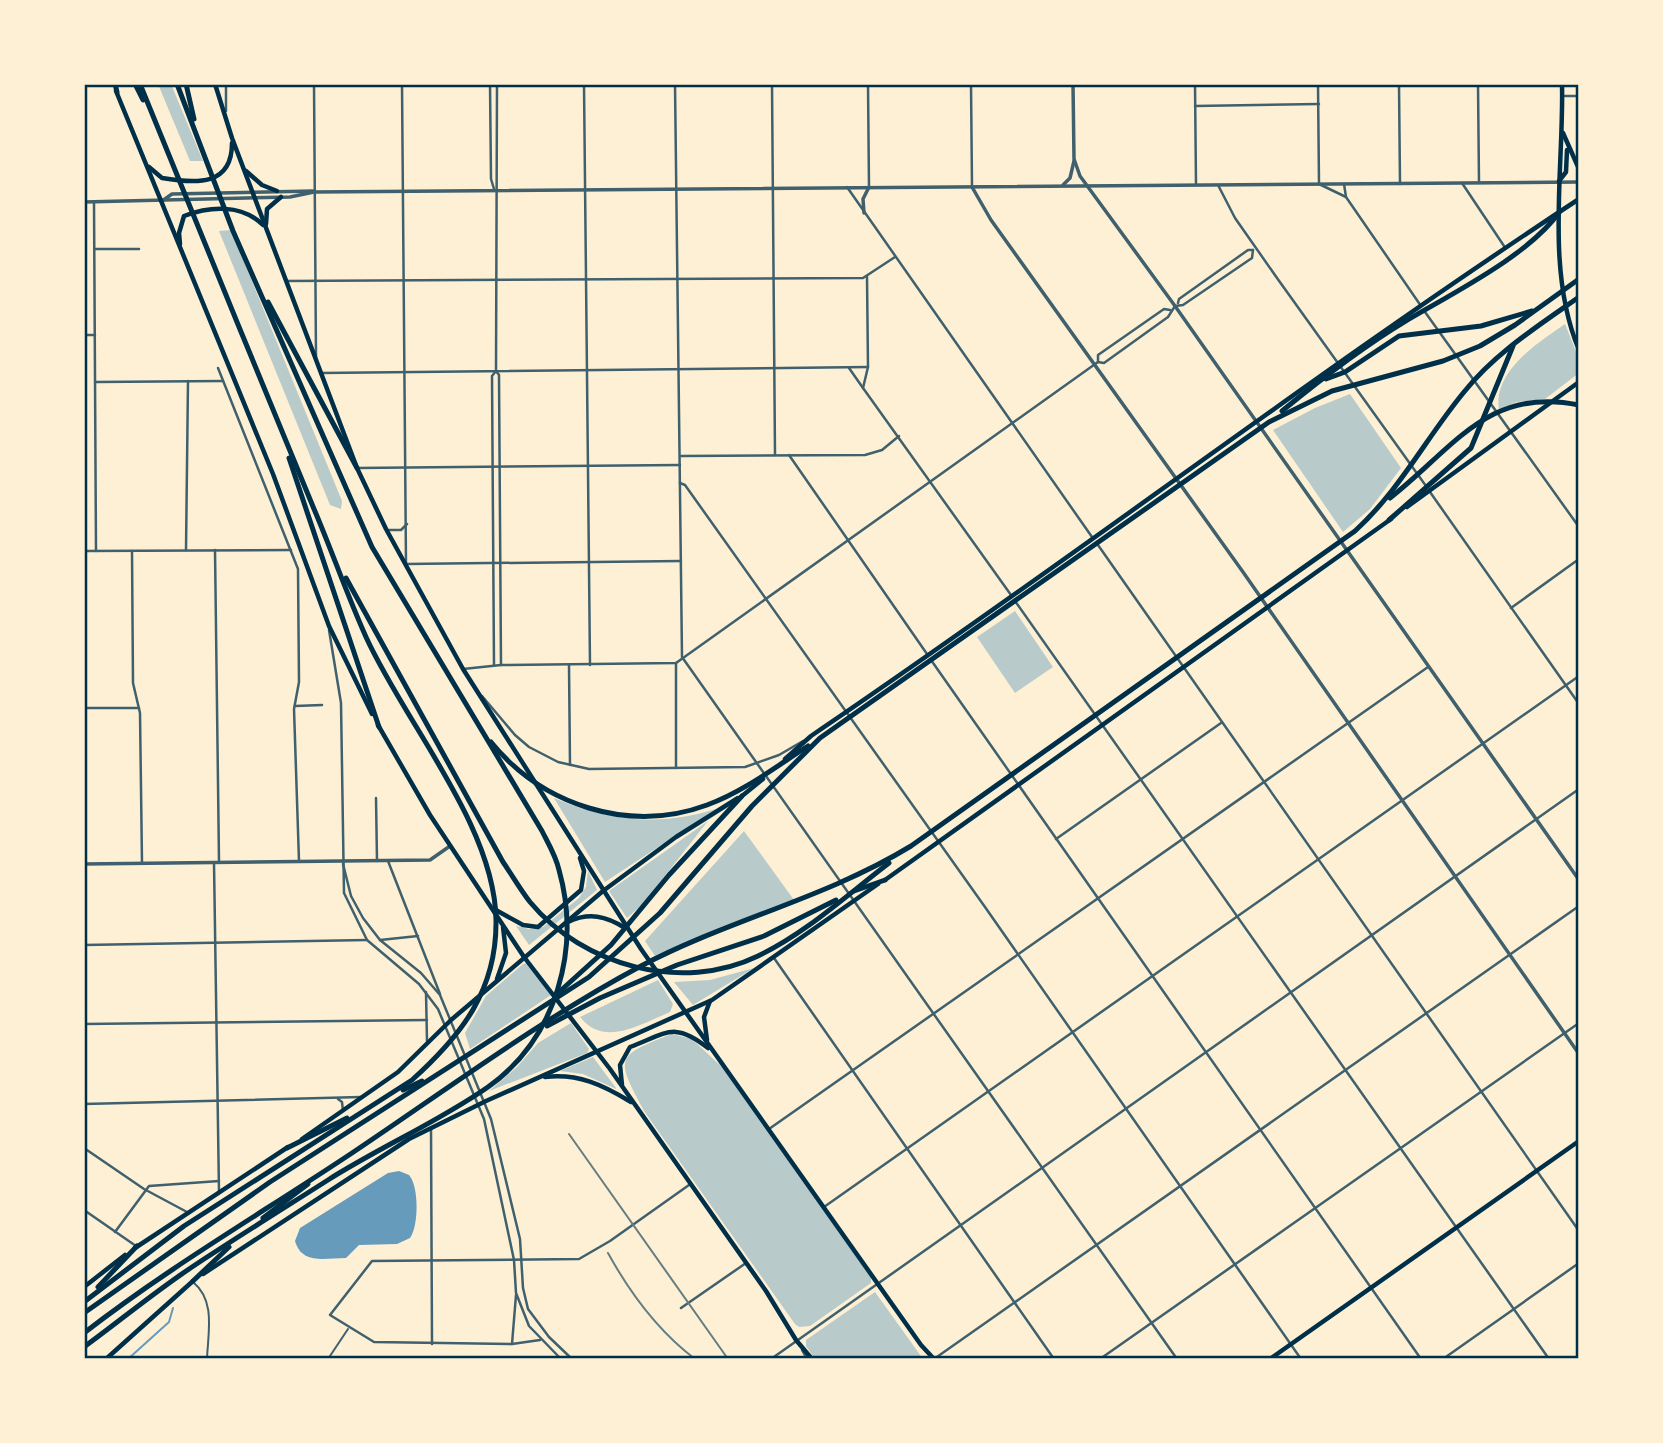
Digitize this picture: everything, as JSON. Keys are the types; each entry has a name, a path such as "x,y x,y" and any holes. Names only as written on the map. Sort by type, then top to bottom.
{"highway":[{"path":"114,84 117,92"},
{"path":"84,1301 184,1226 412,1080 445,1050 469,1020 484,988 494,954 496,919 492,876 478,837 367,638 174,165 138,84"},
{"path":"84,1347 193,1266 340,1172 489,1086 513,1066 532,1043 551,1012 563,974 567,943 565,895 559,867 542,831 372,547 233,231 177,84"},
{"path":"186,84 197,132"},
{"path":"475,723 517,771 559,797 601,812 646,817 709,805 820,738 1269,422 1369,346 1472,281 1549,228 1560,211"},
{"path":"253,275 357,468"},
{"path":"1269,422 1332,391 1435,363 1480,345 1538,309 1579,279"},
{"path":"1382,505 1464,391 1515,343 1579,297"},
{"path":"1308,385 1345,372 1389,341 1415,332 1492,324 1538,309"},
{"path":"1389,520 1459,461 1479,432 1497,381 1515,343"},
{"path":"329,544 375,635 502,862 531,903 568,936 621,964 676,973 730,966 780,945 911,846 1332,549 1421,474 1459,435 1493,413 1518,404 1544,400 1579,405"},
{"path":"272,409 379,727"},
{"path":"84,1313 270,1182 589,977 625,948 660,913 775,780 820,738"},
{"path":"532,1014 583,971 742,796"},
{"path":"84,1333 143,1288 526,1037 641,966 861,875 911,846"},
{"path":"526,1037 600,998 677,965 764,936 849,894 885,880"},
{"path":"287,1148 441,1072"},
{"path":"193,1281 264,1217 346,1156"},
{"path":"84,1301 137,1246"}],"main road":[{"path":"215,84 254,198 357,468 386,529 463,669 535,778 603,891 686,1014 934,1359"},
{"path":"1562,84 1559,181 1565,302 1579,350"},
{"path":"117,92 273,474 329,626 379,727 450,846 524,957 597,1052 746,1263 810,1359"},
{"path":"1562,129 1579,169"},
{"path":"146,164 162,178 211,179 221,176 232,158 232,138"},
{"path":"1559,181 1566,172 1567,145"},
{"path":"242,165 262,185 277,191"},
{"path":"266,228 267,209 281,197"},
{"path":"84,1287 187,1212 364,1097 603,891 676,837 742,796 811,736 1504,246 1579,199"},
{"path":"181,249 181,222 184,216 200,210 245,212 266,228"},
{"path":"1427,489 1579,382"},
{"path":"106,1359 193,1281 346,1180 431,1128 710,1001 885,880 1389,520"},
{"path":"493,909 523,925 538,927 581,890 584,871 578,852"},
{"path":"560,926 577,918 600,916 629,930"},
{"path":"496,981 506,953 502,923"},
{"path":"708,1044 704,1017 710,1001"},
{"path":"623,1089 620,1065 630,1047 678,1031 690,1034 715,1053"},
{"path":"540,1077 559,1075 589,1080 633,1103"},
{"path":"1270,1359 1579,1141"}],"street":[{"path":"226,84 226,118"},
{"path":"314,84 316,360"},
{"path":"402,84 407,372 406,564 681,561"},
{"path":"490,84 491,179 495,190"},
{"path":"497,84 495,282 496,371 499,375 501,665"},
{"path":"584,84 590,665"},
{"path":"675,84 682,657 764,777 855,901 1177,1359"},
{"path":"772,84 775,455"},
{"path":"864,213 863,199 869,187 868,84"},
{"path":"971,84 972,187 991,220 1096,363 1579,1054"},
{"path":"1062,186 1070,178 1074,159 1073,84"},
{"path":"1195,84 1196,185"},
{"path":"1318,84 1319,184"},
{"path":"1399,84 1400,184"},
{"path":"1478,84 1479,183"},
{"path":"1562,96 1579,96"},
{"path":"1195,106 1319,104"},
{"path":"1074,159 1087,186 1177,305 1579,880"},
{"path":"160,202 172,194 277,191 1579,181"},
{"path":"1462,183 1504,246"},
{"path":"1319,184 1346,197"},
{"path":"1344,184 1346,197 1579,527"},
{"path":"1218,185 1255,249 1339,363 1579,704"},
{"path":"846,187 1579,1231"},
{"path":"84,202 281,197 314,192"},
{"path":"94,202 96,551"},
{"path":"95,249 139,249"},
{"path":"1177,305 1179,299 1206,279 1248,250 1255,249"},
{"path":"463,669 501,665 676,663 764,597 1096,363 1104,363 1168,317 1170,310 1177,305 1183,305 1252,258 1255,249"},
{"path":"286,281 495,282 867,277 895,257"},
{"path":"863,388 867,367 867,277"},
{"path":"1206,279 1211,286"},
{"path":"1096,363 1098,355 1164,309 1170,310"},
{"path":"84,335 95,335"},
{"path":"321,373 867,367"},
{"path":"218,368 291,550 298,574 299,682 295,706 299,860"},
{"path":"849,368 1142,778 1345,1072 1549,1359"},
{"path":"494,666 492,376 496,371"},
{"path":"96,382 223,381"},
{"path":"186,550 188,382"},
{"path":"680,456 873,454 899,436"},
{"path":"789,455 1421,1359"},
{"path":"357,468 680,465"},
{"path":"680,483 685,485 847,711 1301,1359"},
{"path":"386,529 401,530 407,524"},
{"path":"215,550 215,943 219,1192"},
{"path":"84,551 291,550"},
{"path":"132,551 133,683 139,708 142,863"},
{"path":"1511,608 1579,559"},
{"path":"329,626 341,703 344,893 367,940 426,992 446,1026 479,1105 514,1260 516,1293 512,1344"},
{"path":"676,663 676,769"},
{"path":"569,665 570,765"},
{"path":"769,1129 1428,667"},
{"path":"463,669 514,736 529,747 570,765 589,769 756,765 811,736"},
{"path":"824,1207 1579,676"},
{"path":"295,706 322,705"},
{"path":"84,708 139,708"},
{"path":"1056,839 1221,723"},
{"path":"771,1359 1579,789"},
{"path":"376,798 377,861"},
{"path":"84,864 430,860 450,846"},
{"path":"342,861 351,896 363,918 380,940 421,973 440,995"},
{"path":"388,861 440,995 486,1101 523,1260 523,1288 528,1309 549,1337 572,1359"},
{"path":"934,1359 1579,906"},
{"path":"380,940 418,936"},
{"path":"84,945 367,940"},
{"path":"774,958 1054,1359"},
{"path":"426,992 426,1046"},
{"path":"84,1024 427,1020"},
{"path":"1100,1359 1579,1023"},
{"path":"84,1104 364,1097"},
{"path":"335,1098 342,1102 343,1112"},
{"path":"431,1128 432,1345"},
{"path":"84,1148 144,1189 187,1212"},
{"path":"115,1232 144,1189 153,1183 219,1181"},
{"path":"540,1340 512,1344 432,1345 374,1342 332,1319 331,1310 372,1261 570,1261 584,1257 689,1185"},
{"path":"84,1210 137,1246"},
{"path":"681,1308 746,1263"},
{"path":"1443,1359 1579,1263"},
{"path":"516,1293 529,1326 561,1359"}],"lane":[{"path":"193,1281 203,1290 208,1302 208,1359"},
{"path":"328,1359 348,1329"}],"shaded area":[{"path":"158,84 171,84 203,161 190,161"},
{"path":"231,230 342,501 341,509 330,505 219,231"},
{"path":"1565,324 1579,359 1579,373 1545,399 1517,402 1499,409 1499,395 1510,370 1531,349"},
{"path":"1350,394 1401,468 1370,509 1343,532 1273,430 1315,408"},
{"path":"1015,611 1053,667 1015,693 977,637"},
{"path":"554,798 594,812 634,819 674,818 716,809 605,882"},
{"path":"708,821 642,905 627,918 609,891"},
{"path":"744,831 794,900 655,956 645,941"},
{"path":"588,871 597,890 529,945 516,926 529,929 543,927 579,898 586,887"},
{"path":"528,963 551,995 470,1049 465,1033 486,996 523,964"},
{"path":"754,968 693,1005 674,982 710,980"},
{"path":"658,980 673,1004 670,1012 635,1027 611,1032 600,1031 580,1017"},
{"path":"571,1023 589,1049 587,1053 489,1091 517,1067 538,1043"},
{"path":"672,1034 692,1039 723,1068 871,1278 871,1283 810,1326 799,1327 795,1324 644,1111 628,1079 625,1069 630,1054"},
{"path":"593,1057 616,1089 583,1074 560,1071"},
{"path":"875,1292 923,1359 815,1359 806,1346 806,1340"}],"water":[{"path":"399,1171 409,1175 415,1188 416,1216 410,1238 397,1244 359,1245 346,1258 309,1257 298,1249 295,1241 300,1228 388,1173"}],"waterway":[{"path":"128,1359 169,1322 173,1308"}],"railway":[{"path":"569,1134 728,1359"},
{"path":"608,1253 646,1310 669,1336 695,1359"}]}
